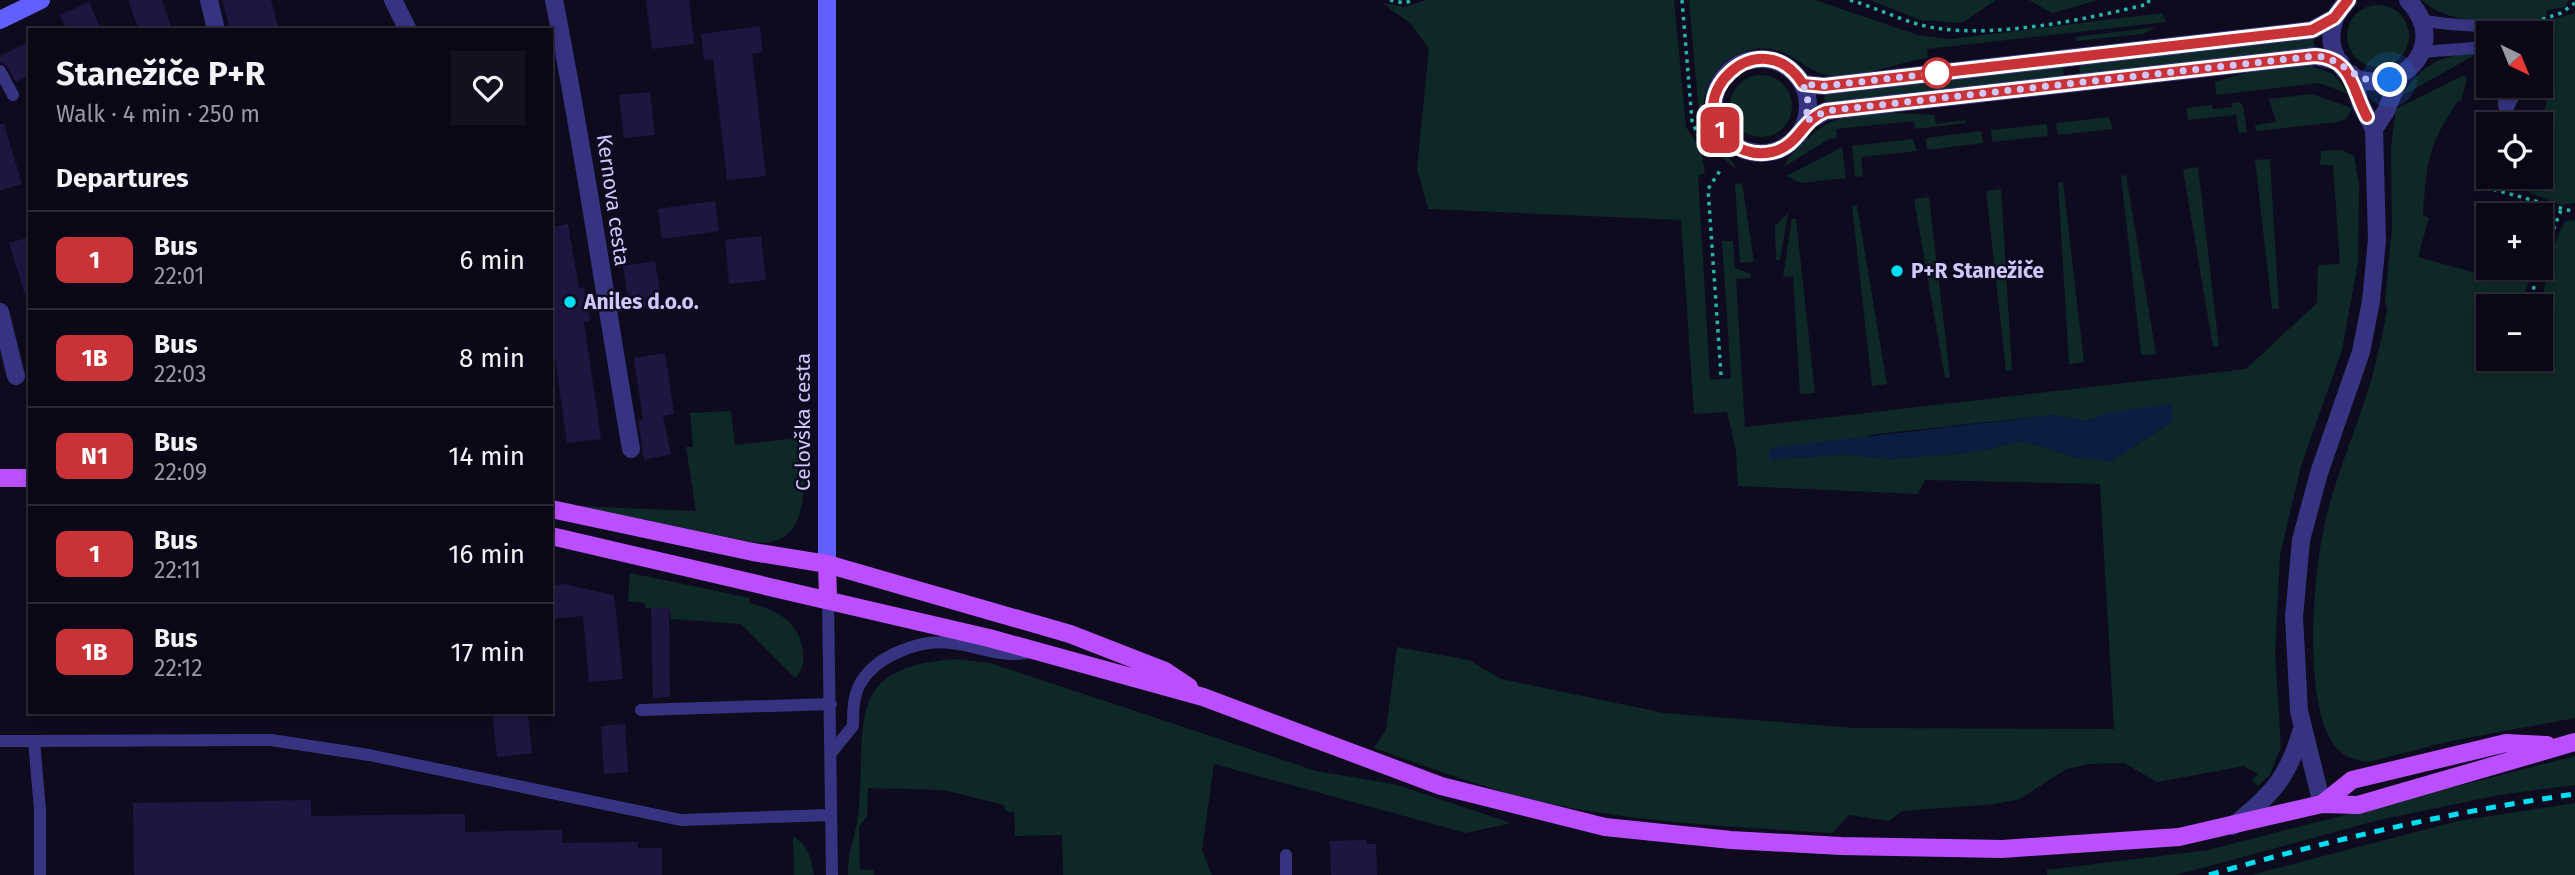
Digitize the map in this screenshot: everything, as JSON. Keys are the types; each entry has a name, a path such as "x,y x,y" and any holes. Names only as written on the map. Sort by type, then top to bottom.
{"main road":[{"path":"0,478 28,478"},
{"path":"553,509 753,552 827,564 1070,634 1165,671 1203,697"},
{"path":"553,536 828,598 1203,697 1313,740 1474,796 1592,824 1650,833 1827,845 1955,849 2083,845 2179,837 2322,804 2358,805 2502,765 2566,744"},
{"path":"827,564 828,598"},
{"path":"2322,804 2352,780 2393,769 2506,743 2566,744"}],"street":[{"path":"0,20 41,0"},
{"path":"209,0 216,28"},
{"path":"393,0 407,28"},
{"name":"Kernova cesta","path":"554,0 579,123 603,287 631,449"},
{"name":"Celovška cesta","path":"827,0 827,564"},
{"path":"1803,84 1837,85 2312,30 2334,18 2348,0"},
{"path":"2374,129 2389,105 2400,76 2416,62 2421,52 2422,20 2408,0"},
{"path":"2322,804 2302,729 2295,671 2294,617 2301,540 2319,473 2361,352 2371,301 2377,240 2374,129 2331,41 2334,18"},
{"path":"1806,121 1808,101 1803,84 1793,72 1780,63 1764,59 1748,61 1733,68 1722,79 1715,94 1714,110 1718,126 1727,139 1752,153 1772,152 1788,145 1806,121 1826,111 2302,57 2324,56 2370,82 2400,76"},
{"path":"0,312 16,376"},
{"path":"2232,826 2275,789 2287,774 2302,729"}],"lane":[{"path":"2422,20 2449,26 2476,26"},
{"path":"2421,52 2476,48"},
{"path":"0,72 13,94"},
{"path":"2503,98 2505,112 2512,98"},
{"path":"828,598 832,875"},
{"path":"831,753 853,726 853,705 861,683 877,665 898,652 915,646 947,642 1013,656 1033,652"},
{"path":"640,710 831,704"},
{"path":"0,741 271,740 369,755 681,820 831,815"},
{"path":"34,741 40,810 40,875"},
{"path":"1286,855 1286,875"}],"path":[{"path":"1390,0 1404,3 1414,0"},
{"path":"1682,0 1692,121 1703,146"},
{"path":"1850,0 1934,28 1969,31 2102,15 2148,4 2149,0"},
{"path":"2531,21 2568,10 2575,3"},
{"path":"1721,169 1708,189 1721,375"},
{"path":"2491,189 2575,212"},
{"path":"2553,230 2561,210"}],"green space":[{"path":"1427,0 1674,0 1686,127 1701,150 1705,173 1698,175 1710,380 1731,378 1722,241 1733,241 1735,268 1751,274 1751,278 1736,279 1745,427 2246,369 2317,303 2318,265 2340,264 2333,165 2320,165 2321,151 2341,150 2354,156 2359,185 2358,262 2342,350 2301,466 2280,555 2275,652 2281,748 2269,776 2258,786 2252,780 2258,774 2244,766 2157,782 2124,763 2090,764 2066,769 2020,799 1995,804 1902,811 1889,821 1849,815 1832,833 1689,823 1582,810 1503,792 1374,748 1386,730 1397,647 1469,660 1501,679 1664,713 1855,728 2114,729 2100,484 1925,480 1918,494 1738,486 1736,450 1727,412 1694,414 1681,220 1428,209 1417,168 1429,48 1410,23 1382,3 1404,7","holes":["2112,412 2173,421 2111,461 2078,458 2022,441 1973,452 1888,459 1846,454 1770,460 1877,434 2053,415 2085,421"]},
{"path":"1689,0 1815,0 1918,35 1950,39 2162,13 2166,22 1927,49 1928,58 1845,76 1824,75 1775,50 1744,52 1719,68 1710,81 1704,110 1710,132 1737,170 1714,150 1700,125"},
{"path":"1869,0 1996,0 1962,23 1921,20"},
{"path":"2029,0 2098,0 2052,13"},
{"path":"2422,0 2569,0 2565,7 2547,10 2546,21 2469,19 2444,14"},
{"path":"2378,5 2400,14 2409,36 2400,58 2378,67 2356,58 2347,36 2356,14"},
{"path":"2575,13 2575,203 2561,205 2523,190 2553,189 2553,112 2544,112 2547,101 2536,98 2553,98 2553,21 2546,21"},
{"path":"2156,27 2143,34 2076,41 2075,37"},
{"path":"2313,36 2315,49 2080,76 2079,63"},
{"path":"2476,53 2400,97 2425,69 2454,56"},
{"path":"2063,65 2064,77 1825,104 1824,92"},
{"path":"2308,65 2333,74 2349,94 2319,83 2216,95 2215,82 2255,70"},
{"path":"1755,75 1767,75 1783,84 1790,94 1790,118 1783,128 1767,137 1755,137 1744,132 1735,123 1730,112 1730,100 1735,89 1744,80"},
{"path":"2464,75 2467,79 2461,101 2458,101 2448,117 2430,155 2423,215 2429,218 2418,257 2476,273 2476,280 2529,280 2525,294 2476,294 2476,371 2553,371 2553,294 2544,294 2544,288 2545,280 2553,280 2553,251 2557,238 2565,221 2575,220 2575,718 2451,741 2368,762 2342,753 2325,727 2318,703 2315,674 2314,611 2323,532 2333,492 2373,374 2387,311 2385,301 2392,227 2391,147 2396,109"},
{"path":"2312,94 2352,108 2346,119 2338,122 2256,131 2255,125 2276,122 2269,99"},
{"path":"2240,102 2247,132 2239,133 2236,115 2188,120 2187,108 2212,105 2213,109 2232,107 2232,103"},
{"path":"1881,112 1934,115 1936,124 1966,120 1966,123 1915,129 1914,121 1836,129 1837,138 1829,139 1785,166 1794,151 1829,123 1846,117"},
{"path":"2109,117 2113,129 2058,135 2056,123"},
{"path":"2047,124 2048,136 1992,142 1991,130"},
{"path":"1981,131 1983,143 1927,150 1926,138"},
{"path":"1913,139 1917,151 1861,157 1863,176 1855,177 1852,146"},
{"path":"1842,147 1846,178 1801,183 1787,176"},
{"path":"2270,159 2279,309 2272,309 2255,160"},
{"path":"2198,167 2219,346 2213,347 2183,169"},
{"path":"2126,175 2156,354 2141,355 2121,176"},
{"path":"2063,182 2084,362 2069,364 2058,183"},
{"path":"1742,183 1754,262 1740,263 1735,184"},
{"path":"2001,189 2012,370 2006,371 1986,191"},
{"path":"1929,197 1950,377 1945,378 1914,199"},
{"path":"1857,205 1887,384 1872,386 1852,206"},
{"path":"1788,213 1780,260 1776,260 1775,226"},
{"path":"1792,219 1796,219 1815,393 1800,394 1793,276 1783,277"},
{"path":"731,411 735,445 805,437 801,509 795,524 786,535 772,542 752,542 575,506 696,511 686,447 693,447 690,413"},
{"path":"630,573 750,598 749,603 778,613 792,625 801,641 803,660 800,672 795,678 741,624 671,619 669,608 646,608 644,603 628,601"},
{"path":"956,659 990,663 1316,771 1394,784 1511,823 1466,833 1214,764 1202,850 1212,875 1063,875 1062,835 1015,836 1014,812 1005,811 1004,805 944,790 868,788 867,816 859,827 860,869 873,870 874,875 848,875 858,816 864,724 868,703 878,686 895,673 920,664"},
{"path":"2575,756 2575,785 2499,795 2379,820 2176,875 2047,875 2047,870 2208,850"},
{"path":"2575,803 2575,875 2251,875 2458,821"},
{"path":"793,836 808,852 814,875 794,875"}],"water":[{"path":"2172,404 2173,421 2111,461 2078,458 2022,441 1973,452 1888,459 1846,454 1770,460 1770,448 2053,415 2085,421 2112,412"}],"building":[{"path":"128,0 162,0 171,28 138,28"},
{"path":"222,0 271,0 278,28 229,28"},
{"path":"646,0 689,0 694,44 652,49"},
{"path":"89,2 100,28 66,28 60,15"},
{"path":"760,26 763,52 752,54 766,176 727,180 713,59 704,60 701,34"},
{"path":"28,42 28,76 16,82 7,66 0,62 0,56"},
{"path":"650,92 655,135 624,138 619,95"},
{"path":"0,124 4,124 22,184 0,190"},
{"path":"715,201 719,231 662,239 658,209"},
{"path":"568,224 579,288 584,287 590,321 584,322 601,439 567,443 553,344 553,227"},
{"path":"761,236 766,280 729,284 725,240"},
{"path":"28,238 28,298 26,298 9,243"},
{"path":"655,261 662,304 630,309 623,266"},
{"path":"665,353 674,414 663,416 671,454 644,460 638,420 643,419 634,358"},
{"path":"563,584 614,595 623,679 589,682 583,616 553,619 553,586"},
{"path":"651,608 669,608 670,697 653,698"},
{"path":"492,714 528,714 532,753 497,757"},
{"path":"625,724 628,772 604,774 601,726"},
{"path":"311,800 311,816 465,814 465,832 562,830 562,843 638,842 638,848 662,848 662,875 134,875 133,803"},
{"path":"1367,840 1367,844 1376,844 1377,875 1331,875 1330,841"}],"railway":[{"path":"2209,875 2390,828 2575,794"}],"bus line":[{"name":"1","path":"2348,0 2329,23 2312,30 1824,86 1803,84 1787,66 1772,60 1748,61 1733,68 1722,79 1715,94 1715,118 1722,133 1733,145 1752,153 1766,153 1788,145 1803,129 1806,121 1826,111 2315,56 2332,58 2351,74 2367,117"}],"place":[{"name":"P+R Stanežiče","path":"1897,271"},
{"name":"Aniles d.o.o.","path":"570,302"}],"route":[{"path":"1937,73 1824,86 1803,84 1808,101 1806,121 1826,111 2315,56 2324,56 2340,62 2360,79 2370,82 2390,80"}]}
